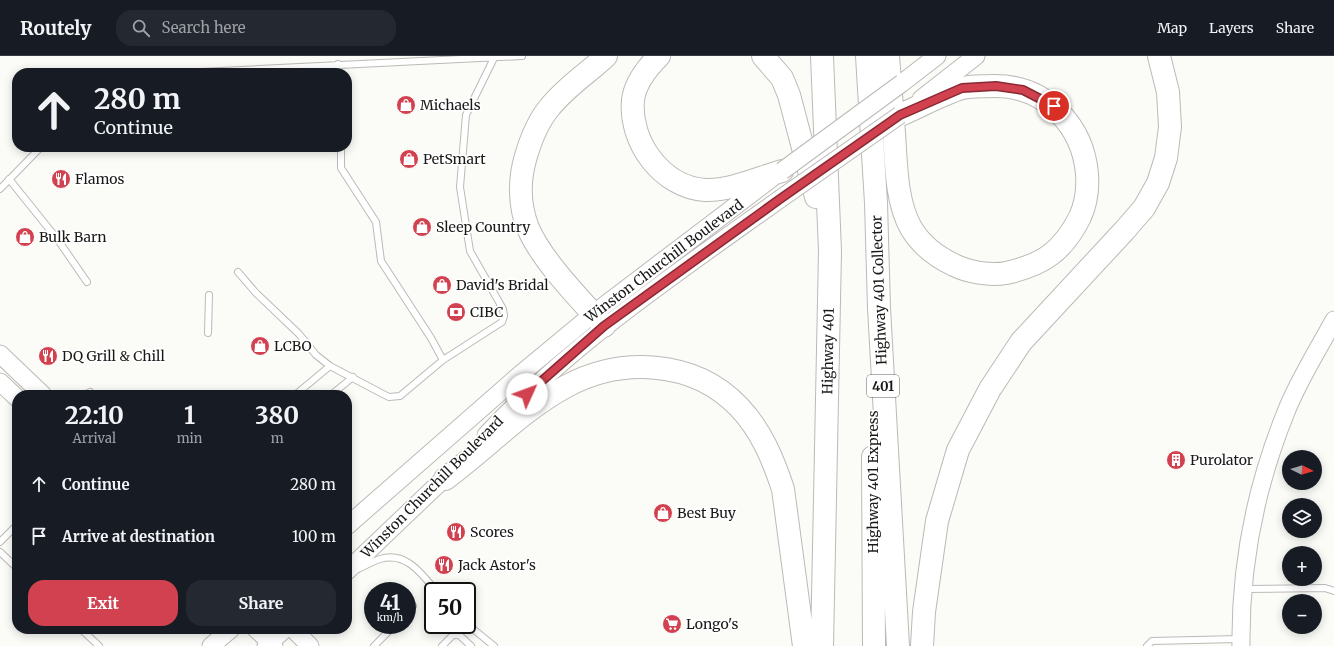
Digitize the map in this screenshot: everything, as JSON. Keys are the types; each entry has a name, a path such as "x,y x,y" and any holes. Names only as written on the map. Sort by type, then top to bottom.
{"highway":[{"path":"599,320 539,248 528,228 522,209 521,185 523,166 529,146 535,131 549,107 567,88 588,73 606,56"},
{"path":"658,56 648,66 639,82 633,99 636,128 651,159 660,171 675,182 705,190 740,184 782,171"},
{"path":"764,56 782,78 789,95 830,251"},
{"name":"Highway 401","path":"822,56 830,251 822,646"},
{"name":"401","path":"867,56 871,126"},
{"path":"888,56 896,170 901,199 911,228 925,246 939,258 960,268 981,273 1001,274 1037,264 1051,255 1067,239 1081,216 1088,189 1085,157 1073,129 1054,106 1023,90 996,86 962,88 900,115"},
{"path":"922,646 924,612 937,521 958,450 990,389 1022,342 1144,208 1158,184 1166,158 1170,127 1168,92 1159,56"},
{"name":"Highway 401 Express","path":"871,126 874,646"},
{"name":"Highway 401 Collector","path":"871,126 876,203 879,308 898,646"},
{"path":"445,479 546,398 584,378 607,370 633,366 670,370 695,378 718,390 739,406 762,437 775,466 783,489 804,646"}],"main road":[{"name":"Winston Churchill Boulevard","path":"352,567 445,479 509,411 599,320 782,171 937,56"},
{"name":"Winston Churchill Boulevard","path":"352,521 523,372 780,199 900,115 976,56"},
{"path":"1241,643 1242,589 1250,536 1265,475 1284,418 1334,320"},
{"path":"0,354 38,390"},
{"path":"0,382 12,393"},
{"path":"211,646 225,634"},
{"path":"260,634 270,645 280,634"},
{"path":"297,634 310,646"}],"lane":[{"path":"268,68 522,56"},
{"path":"238,272 256,293 294,329 316,354 330,366 381,393 396,397 400,396 443,360 502,322 504,316 503,309 470,251 460,187 466,115 494,58"},
{"path":"0,189 35,152"},
{"path":"340,152 341,168 376,222 381,261 443,360"},
{"path":"10,179 58,240 87,282"},
{"path":"208,333 209,295"},
{"path":"301,390 330,366"},
{"path":"337,390 352,378"},
{"path":"30,382 40,390"},
{"path":"0,542 12,531"},
{"path":"0,552 12,563"},
{"path":"352,570 380,559 398,559 413,565 428,582"},
{"path":"1242,589 1325,588 1334,591"},
{"path":"476,631 494,646"},
{"path":"86,634 99,646"},
{"path":"374,646 386,634"},
{"path":"442,646 452,636 458,634 471,646"},
{"path":"1147,646 1152,642 1241,643"}],"place":[{"name":"Michaels","path":"406,105"},
{"name":"PetSmart","path":"409,159"},
{"name":"Flamos","path":"61,179"},
{"name":"Sleep Country","path":"422,227"},
{"name":"Bulk Barn","path":"25,237"},
{"name":"David's Bridal","path":"442,285"},
{"name":"CIBC","path":"456,312"},
{"name":"LCBO","path":"260,346"},
{"name":"DQ Grill & Chill","path":"48,356"},
{"name":"Purolator","path":"1176,460"},
{"name":"Best Buy","path":"663,513"},
{"name":"Scores","path":"456,532"},
{"name":"Jack Astor's","path":"444,565"},
{"name":"Longo's","path":"672,624"}],"route":[{"path":"527,394 604,326 780,199 900,115 962,88 996,86 1023,90 1054,106"}]}
